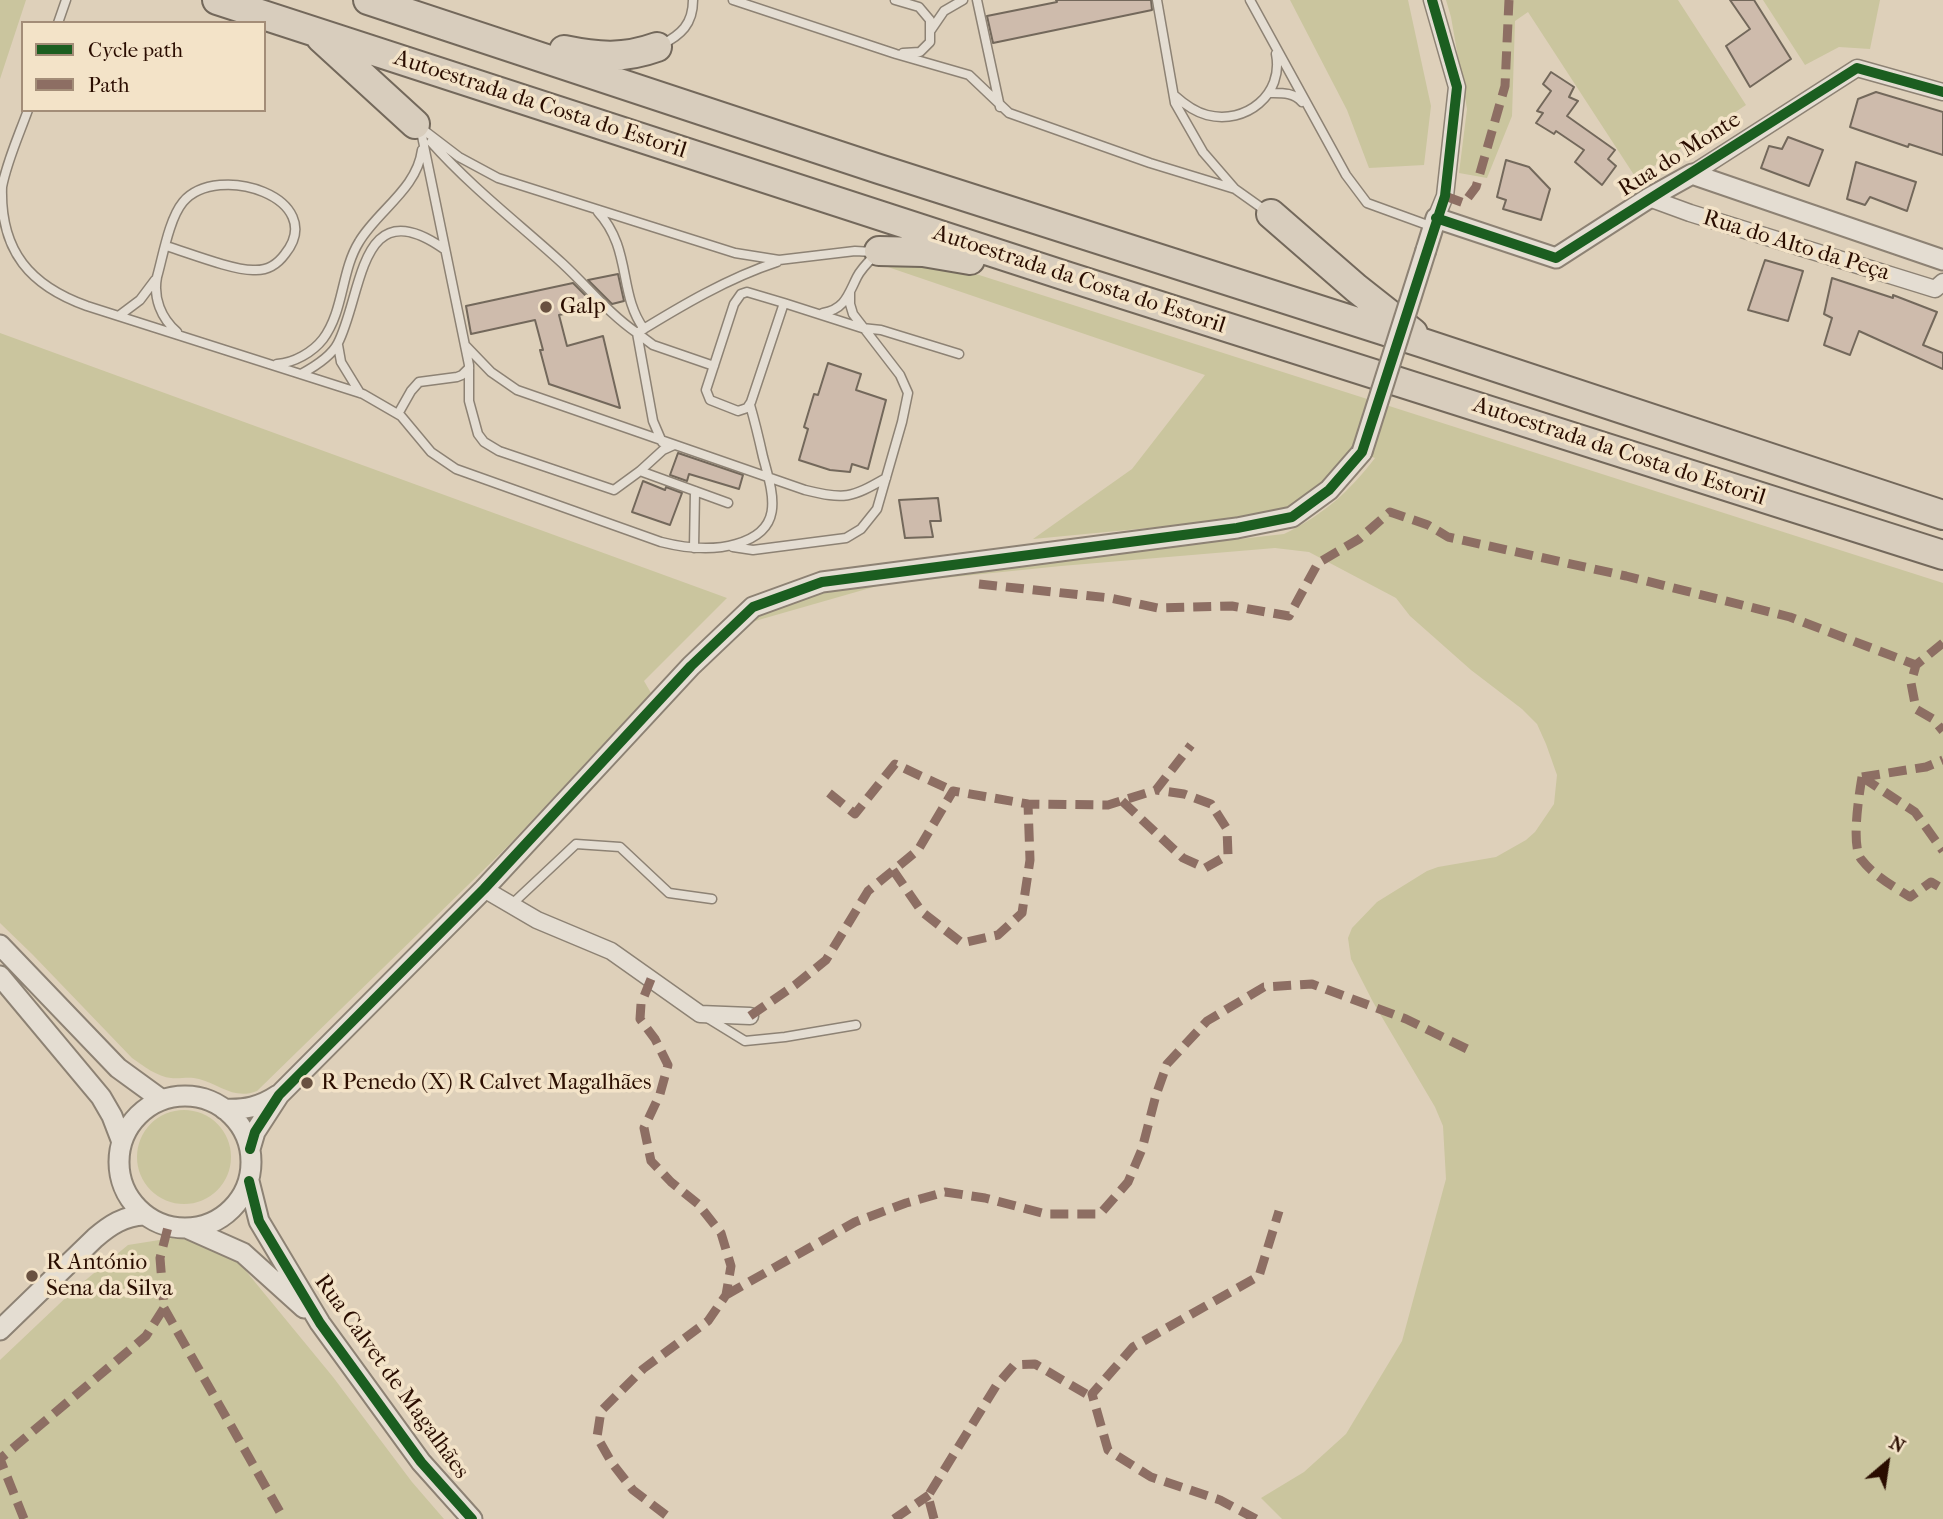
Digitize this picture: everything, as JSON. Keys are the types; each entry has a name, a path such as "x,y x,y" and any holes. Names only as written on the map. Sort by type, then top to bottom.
{"highway":[{"name":"Autoestrada da Costa do Estoril","path":"217,0 1069,277 1943,555"},
{"name":"Autoestrada da Costa do Estoril","path":"368,0 1943,515"},
{"path":"455,27 568,51 606,56 635,55 657,47"},
{"path":"314,31 415,124"},
{"path":"1271,214 1426,344"},
{"path":"879,251 933,254 1069,277"}],"street":[{"path":"224,1109 242,1110 264,1105 279,1095 484,889 691,666 753,607 822,582 1237,528 1292,517 1329,490 1362,452 1445,196 1457,87 1432,0"},
{"name":"Rua do Monte","path":"1435,223 1556,258 1857,68 1943,92"},
{"name":"Rua do Alto da Peça","path":"1692,174 1943,261"},
{"name":"Rua do Alto da Peça","path":"1649,198 1935,289 1943,282"},
{"path":"484,889 537,920 611,951 700,1014 750,1016"},
{"path":"0,945 118,1068 162,1100"},
{"path":"0,976 101,1097 122,1142"},
{"path":"250,1149 255,1132 279,1095"},
{"path":"178,1097 194,1097 224,1109 236,1120 250,1149 249,1181 240,1200 226,1214 208,1225 188,1229 168,1227 144,1215 132,1203 123,1187 118,1157 131,1124 145,1109 162,1100 178,1097"},
{"name":"Rua Calvet de Magalhães","path":"249,1181 258,1221 320,1322 421,1462 472,1519"},
{"path":"94,1238 110,1219 123,1187"},
{"path":"0,1330 111,1224 130,1216 144,1215"},
{"name":"Rua Calvet de Magalhães","path":"188,1229 243,1253 320,1322"}],"lane":[{"path":"59,21 66,0"},
{"path":"657,47 680,36 689,22 693,0"},
{"path":"733,0 969,75 1009,113 1150,163 1235,189"},
{"path":"895,0 920,4 930,20 931,30 930,42 920,52 896,54"},
{"path":"931,30 944,11 963,0"},
{"path":"977,0 1000,107"},
{"path":"1157,0 1175,103 1203,152 1235,189 1271,214"},
{"path":"1250,0 1346,175 1367,203 1435,223"},
{"path":"1174,95 1198,111 1225,117 1249,111 1269,93 1278,70 1274,48"},
{"path":"1269,93 1285,92 1299,98 1313,116"},
{"path":"27,112 2,186 0,215 9,249 26,272 46,288 66,298 360,393 398,414 431,453 456,469 661,542 694,548 729,546 753,550 836,540 851,536 862,529 873,515 879,504 908,393 900,375 853,314 850,293"},
{"path":"415,124 459,158 488,173 735,253 786,260"},
{"path":"415,124 422,136 469,368 468,394 472,417 480,438 489,446 614,490 663,450 674,445"},
{"path":"415,124 461,174 561,263 617,320 640,331 653,345 713,366"},
{"path":"273,365 284,364 305,355 325,336 332,323 359,242 405,187 418,165 422,145 421,133 415,124"},
{"path":"166,246 256,271 272,266 284,257 292,244 294,225 288,210 272,195 250,187 213,186 194,193 182,204 175,216 166,246 157,277 156,292 168,324 180,335"},
{"path":"596,209 609,225 618,243 640,331 653,421 662,442"},
{"path":"301,374 338,345 366,259 378,242 393,232 412,231 424,235 444,249"},
{"path":"640,331 668,313 746,274 786,260 846,252 879,251"},
{"path":"820,313 840,306 861,270 879,251"},
{"path":"120,315 140,300 157,277"},
{"path":"784,303 750,405 738,411 710,400 706,390 713,366 731,312 741,294 755,293 862,328 881,330 959,354"},
{"path":"463,340 476,359 511,387 771,478 823,494 844,497 858,493 886,478"},
{"path":"338,345 341,362 360,393"},
{"path":"398,414 419,382 457,377 469,368"},
{"path":"729,546 750,539 765,526 773,504 771,478 750,405"},
{"path":"639,471 728,503"},
{"path":"694,548 695,491"},
{"path":"511,905 576,844 620,847 669,893 712,899"},
{"path":"700,1014 745,1041 856,1025"}],"shaded area":[{"path":"0,0 26,0 0,79"},
{"path":"1290,0 1408,0 1431,106 1424,165 1369,168 1347,110"},
{"path":"1446,0 1678,0 1746,105 1636,178 1528,12 1515,21 1512,116 1487,178 1459,173 1467,109"},
{"path":"1763,0 1880,0 1870,49 1839,47 1805,65"},
{"path":"893,259 951,266 1943,583 1943,1519 1282,1519 1261,1498 1304,1472 1346,1434 1402,1341 1446,1179 1443,1126 1435,1107 1351,959 1348,938 1352,928 1377,902 1427,871 1496,857 1526,840 1535,832 1554,804 1557,775 1537,724 1522,709 1471,670 1410,616 1396,598 1309,552 1275,548 884,584 748,623 785,600 805,592 989,567 1284,534 1334,502 1375,458 1350,450 1318,488 1305,498 1284,509 1243,519 1033,539 1132,469 1205,375 882,265"},
{"path":"0,333 727,598 644,681 651,693 508,846 257,1091 234,1093 195,1078 166,1077 146,1068 132,1058 0,923"},
{"path":"175,1110 193,1110 218,1123 228,1139 231,1157 228,1175 218,1191 193,1204 175,1204 150,1191 137,1166 137,1148 150,1123"},
{"path":"172,1238 198,1241 236,1259 444,1519 0,1519 0,1360 76,1288 128,1245"}],"building":[{"path":"1056,0 1151,0 1152,10 993,43 987,16 1057,2"},
{"path":"1730,0 1754,0 1791,59 1750,87 1726,46 1750,29"},
{"path":"1551,72 1574,87 1569,97 1578,101 1567,116 1615,150 1608,159 1616,166 1602,185 1575,162 1584,150 1556,131 1554,134 1536,123 1543,113 1537,111 1551,91 1543,84"},
{"path":"1876,92 1943,112 1943,155 1909,144 1908,147 1850,127 1858,99"},
{"path":"1788,137 1823,150 1809,186 1761,168 1769,146 1782,149"},
{"path":"1506,160 1529,167 1550,189 1541,220 1503,209 1506,200 1497,197"},
{"path":"1856,162 1916,182 1907,211 1870,197 1865,205 1847,199"},
{"path":"1765,260 1803,271 1788,321 1748,310"},
{"path":"618,274 624,301 612,304 588,280"},
{"path":"1832,278 1893,298 1893,295 1937,312 1923,345 1943,353 1943,369 1859,331 1850,355 1824,345 1832,318 1824,314"},
{"path":"573,283 597,307 559,315 567,346 603,336 620,408 549,384 535,320 471,334 466,306"},
{"path":"828,363 861,374 856,390 886,400 868,469 852,464 850,472 830,470 799,460 808,429 804,427 814,394 818,395"},
{"path":"678,453 743,475 739,489 689,474 687,481 670,475"},
{"path":"643,481 665,490 666,487 682,493 670,525 632,512"},
{"path":"938,498 941,521 930,521 933,537 905,538 899,500"}],"marked path":[{"path":"1445,196 1464,203 1476,187 1505,86 1509,0"},
{"path":"979,584 1110,598 1158,608 1232,606 1289,616 1318,563 1359,539 1390,512 1428,525 1448,537 1626,576 1790,617 1916,665"},
{"path":"1943,643 1916,665 1911,683 1916,709 1933,719 1943,731"},
{"path":"750,1016 826,960 868,891 918,850 953,791 1028,804 1108,805 1156,790 1191,745"},
{"path":"1862,777 1926,767 1943,760"},
{"path":"829,793 855,814 895,764 953,791"},
{"path":"1862,777 1856,832 1861,859 1878,876 1910,897 1931,882 1943,889"},
{"path":"1862,777 1915,812 1943,851"},
{"path":"1122,801 1183,858 1205,868 1228,855 1227,829 1211,804 1184,794 1156,790"},
{"path":"893,870 922,912 962,943 998,935 1022,913 1030,860 1028,804"},
{"path":"651,979 641,1004 640,1019 655,1039 668,1065 660,1094 644,1128 651,1161 698,1204 721,1233 731,1266 726,1295 708,1321 643,1369 601,1411 597,1437 612,1463 633,1490 671,1519"},
{"path":"726,1295 855,1222 945,1192 985,1198 1046,1214 1100,1214 1128,1182 1142,1149 1167,1064 1207,1021 1264,987 1312,984 1406,1019 1467,1049"},
{"path":"1256,1519 1220,1500 1151,1477 1108,1450 1092,1394 1133,1347 1259,1276 1279,1211"},
{"path":"24,1519 0,1459 146,1336 164,1308 160,1258 168,1227"},
{"path":"164,1308 284,1519"},
{"path":"934,1519 928,1496 996,1386 1014,1365 1035,1364 1093,1398"},
{"path":"894,1519 929,1495"}],"cycle path":[{"path":"250,1149 255,1132 279,1095 484,889 691,666 753,607 822,582 1237,528 1292,517 1329,490 1362,452 1445,196 1457,87 1432,0"},
{"path":"1436,218 1556,258 1857,68 1943,92"},
{"path":"249,1181 259,1221 320,1323 421,1462 472,1519"}],"place":[{"name":"Galp","path":"546,307"},
{"name":"R Penedo (X) R Calvet Magalhães","path":"307,1083"},
{"name":"R António Sena da Silva","path":"32,1276"}]}
